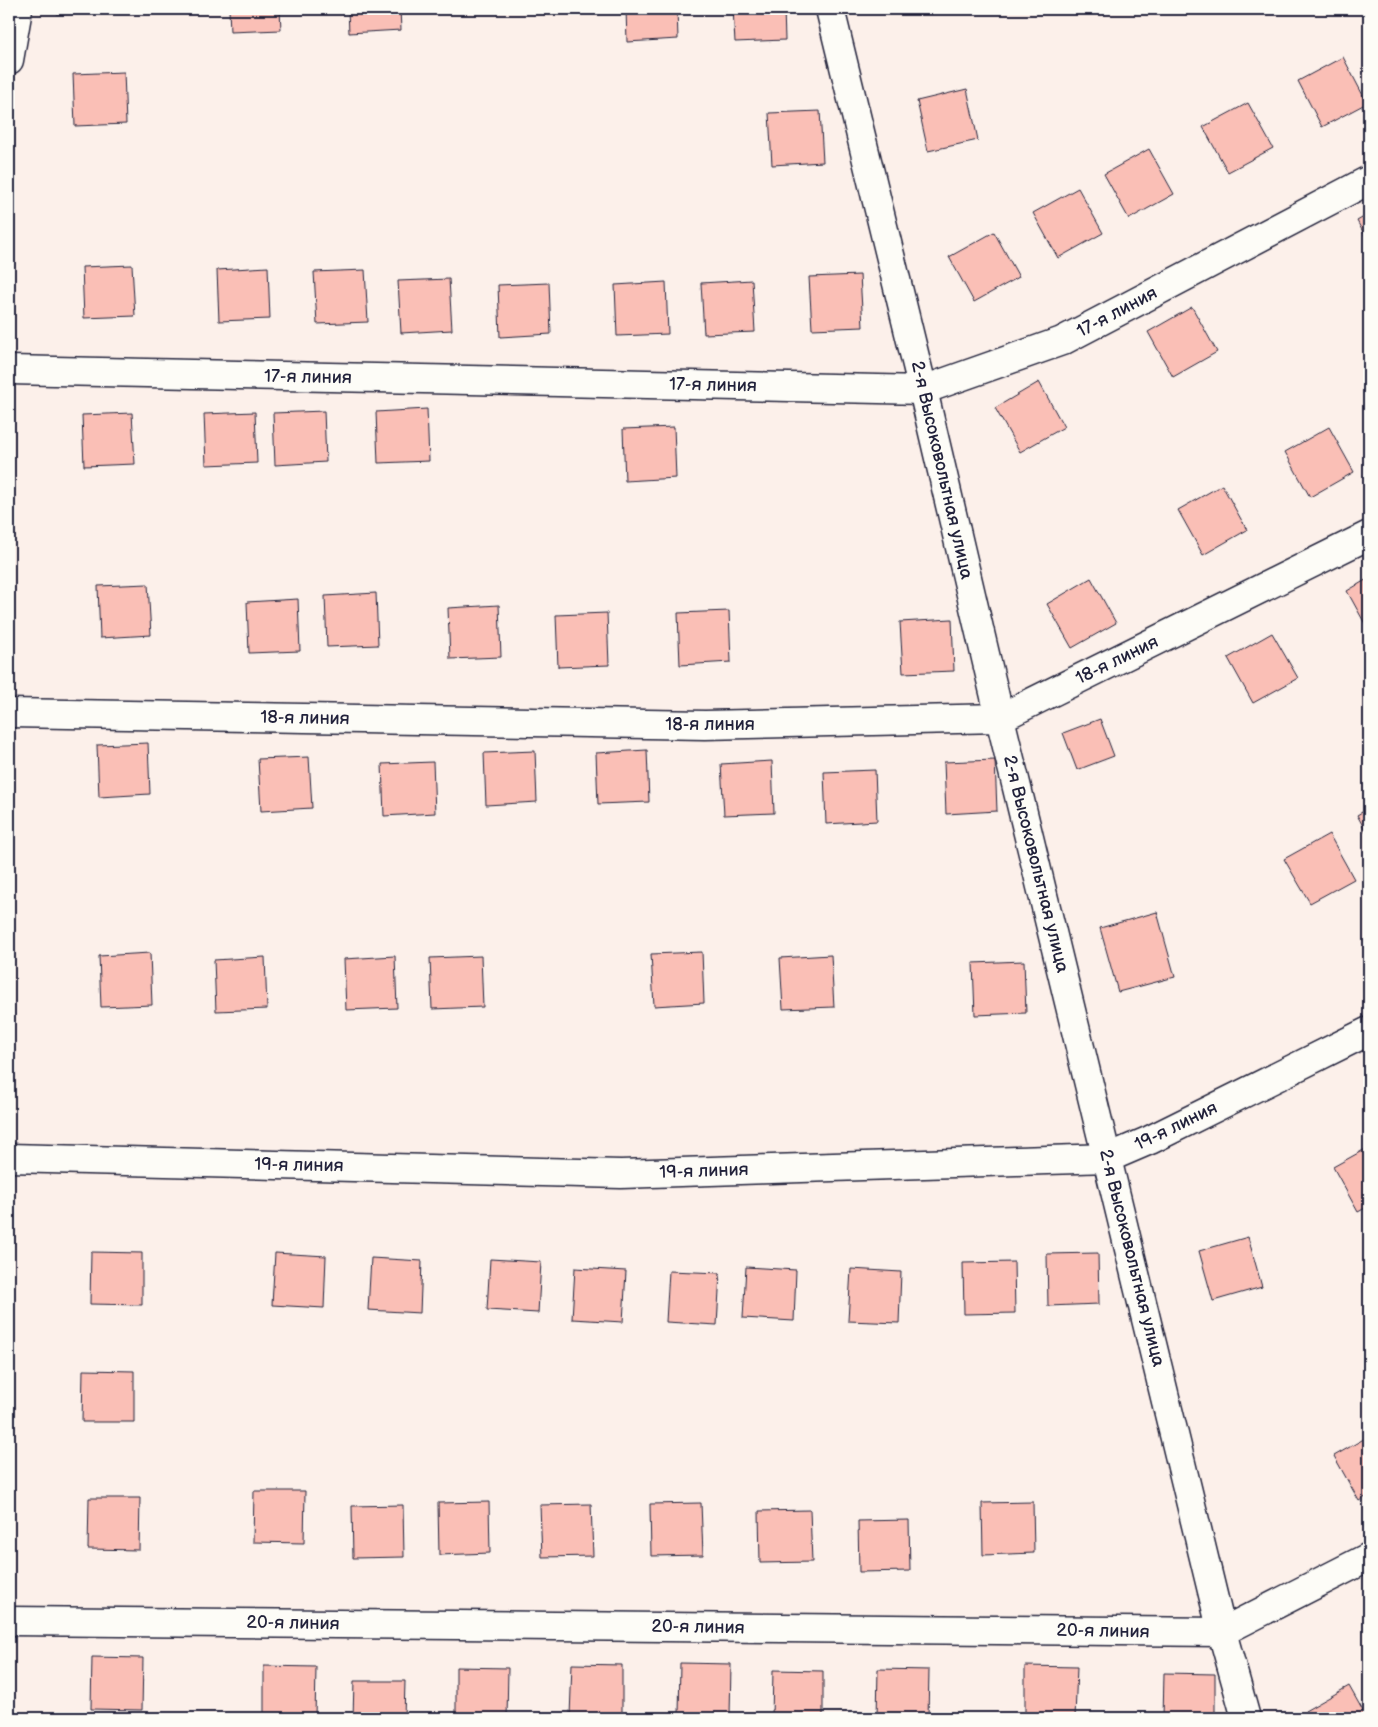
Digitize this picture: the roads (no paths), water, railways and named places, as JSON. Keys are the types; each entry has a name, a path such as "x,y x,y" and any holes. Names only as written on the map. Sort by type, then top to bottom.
{"street":[{"path":"9,60 18,9"},
{"name":"2-я Высоковольтная улица","path":"830,9 924,390 1000,718 1222,1632 1246,1718"},
{"name":"17-я линия","path":"9,370 924,390 1062,341 1369,180"},
{"name":"18-я линия","path":"9,713 705,725 1000,718 1369,535"},
{"name":"19-я линия","path":"9,1158 621,1174 1108,1158 1150,1140 1369,1031"},
{"name":"20-я линия","path":"9,1620 1222,1632 1369,1558"}]}
